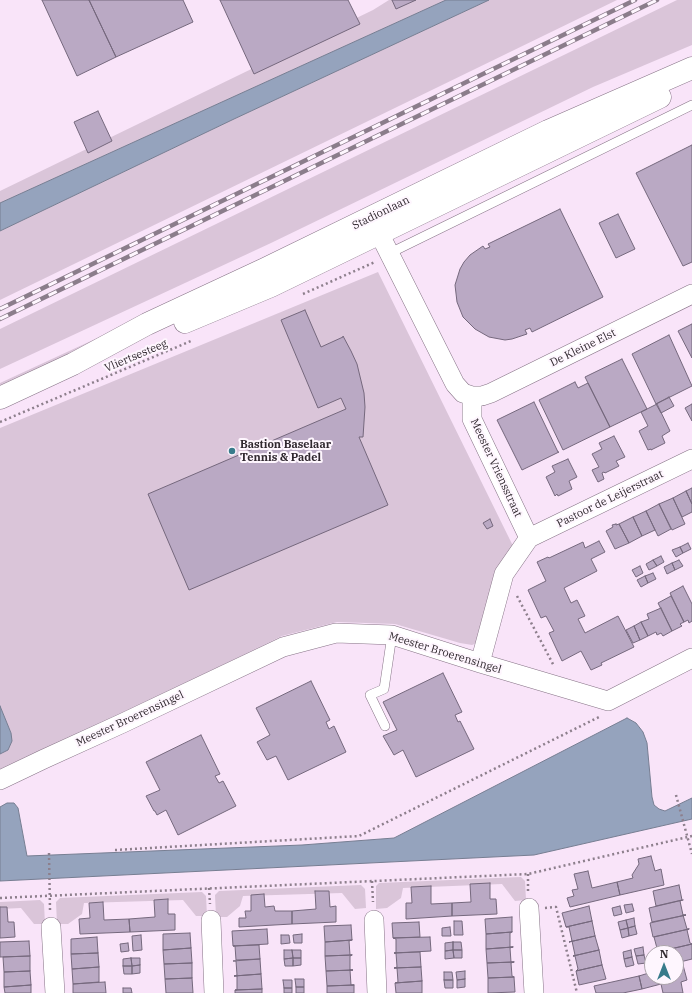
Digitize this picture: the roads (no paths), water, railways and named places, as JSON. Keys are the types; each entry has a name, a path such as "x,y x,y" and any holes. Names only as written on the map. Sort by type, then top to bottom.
{"main road":[{"name":"Stadionlaan","path":"0,398 73,364 154,336 257,292 548,131 692,68"},
{"name":"Stadionlaan","path":"375,226 692,82"}],"street":[{"path":"375,226 455,384 463,393 472,396"},
{"name":"De Kleine Elst","path":"472,396 482,396 492,393 692,294"},
{"name":"Meester Vriensstraat","path":"472,396 472,419 529,538"},
{"name":"Pastoor de Leijerstraat","path":"529,538 692,459"},
{"path":"480,663 504,574 529,538"},
{"name":"Meester Broerensingel","path":"0,780 123,724 283,647 336,633 392,635 608,701 692,658"},
{"path":"529,908 534,993"},
{"path":"210,920 214,993"},
{"path":"374,920 378,993"},
{"path":"51,927 54,993"}],"lane":[{"path":"390,253 692,105"},
{"path":"385,726 370,695 384,689 392,635"}],"water":[{"path":"446,0 489,0 234,119 0,231 0,203"},
{"path":"0,706 11,733 12,741 8,750 0,754"},
{"path":"627,718 636,723 643,732 647,743 654,805 665,811 692,798 692,819 534,855 0,881 0,807 7,803 14,803 18,808 27,856 302,845 394,838"}],"railway":[{"path":"0,309 635,0"},
{"path":"0,319 657,0"}],"place":[{"name":"Bastion Baselaar Tennis & Padel","path":"232,451"}]}
